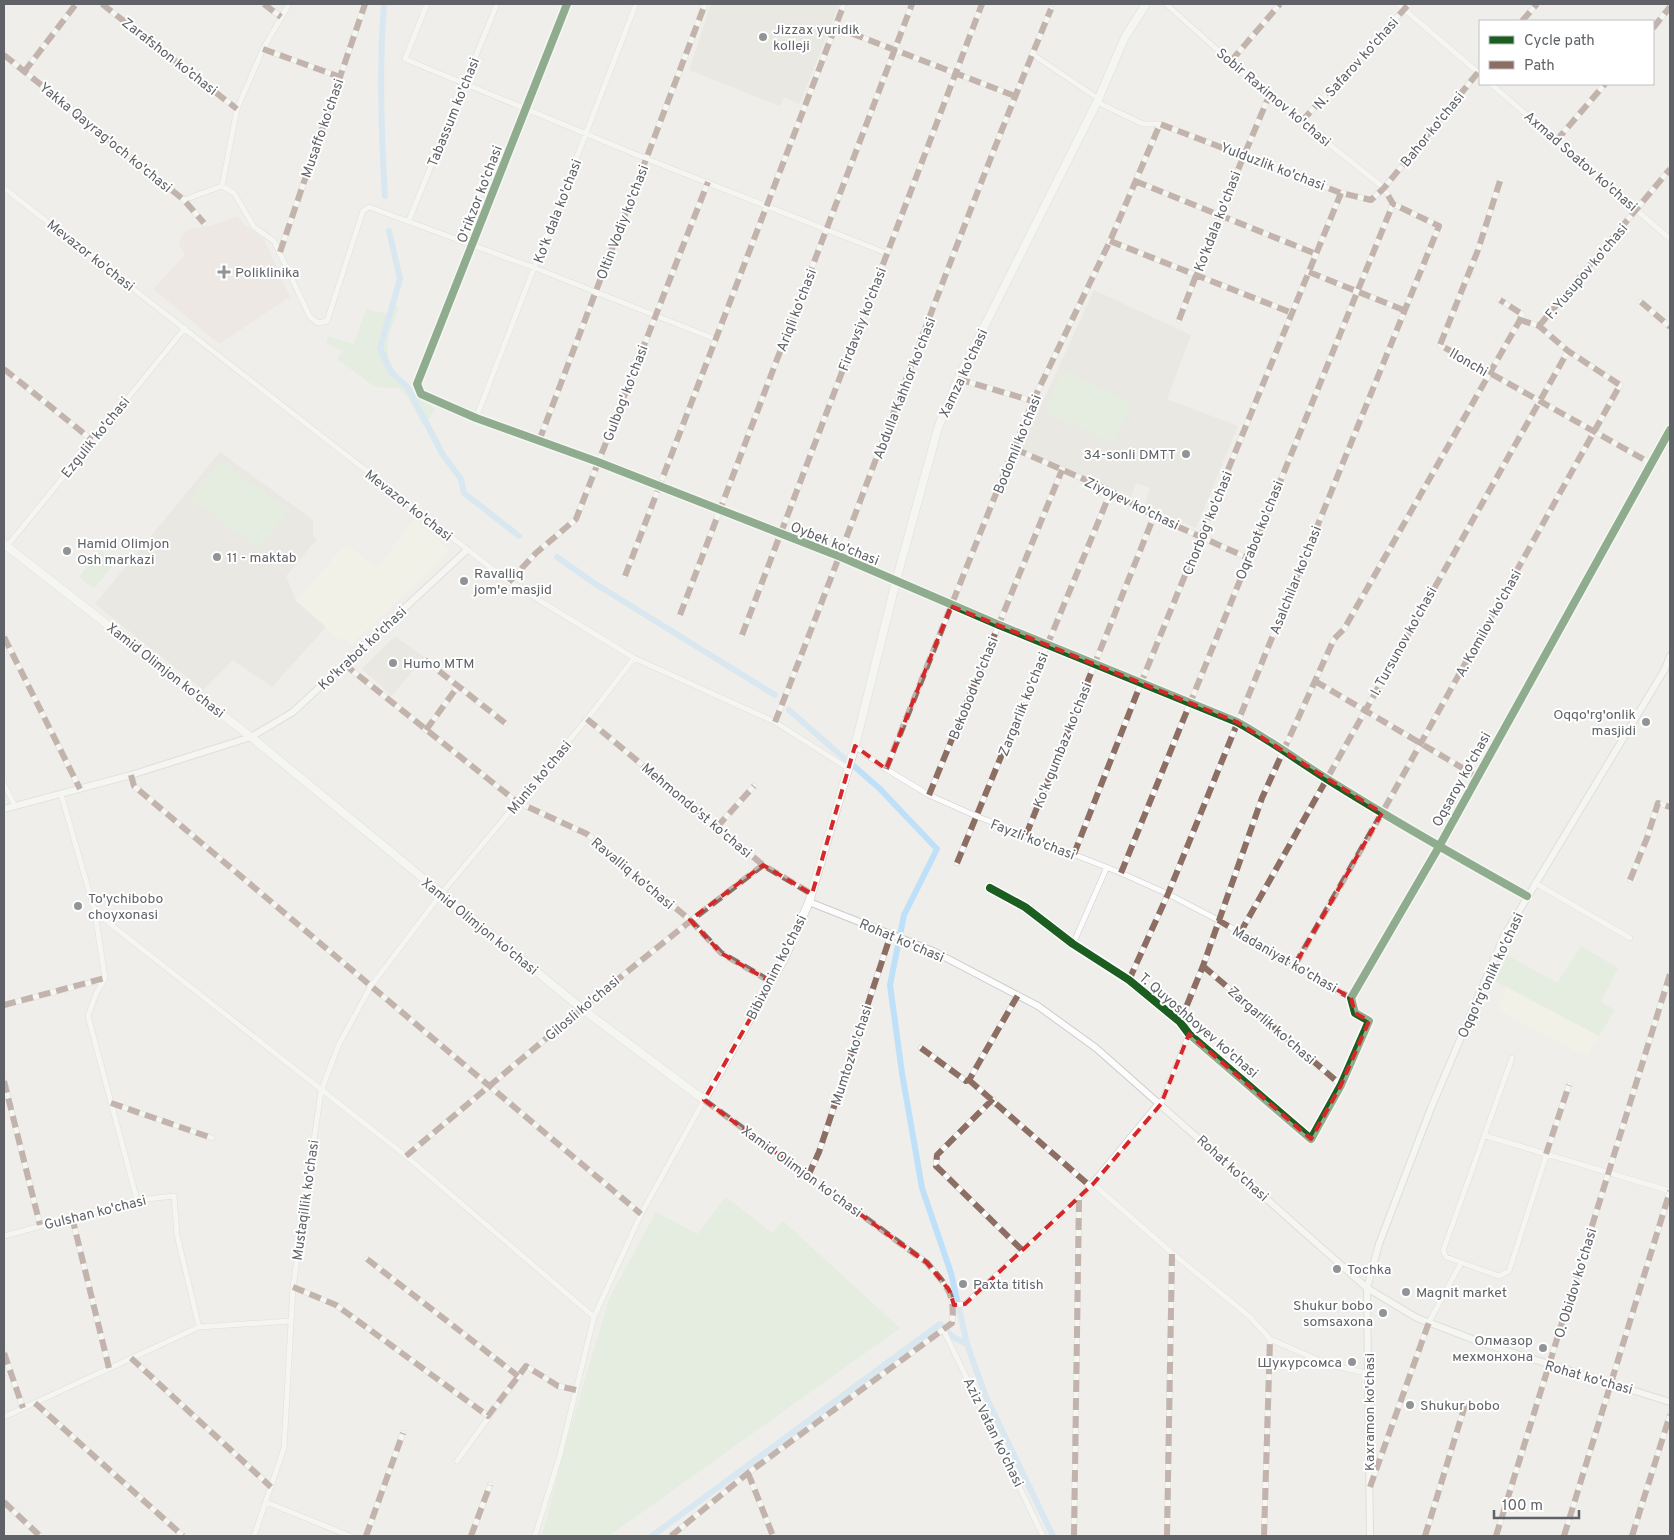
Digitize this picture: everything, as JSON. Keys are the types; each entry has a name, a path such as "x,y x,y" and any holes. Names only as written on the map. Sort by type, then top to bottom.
{"main road":[{"name":"Xamza ko'chasi","path":"849,769 896,581 938,428 958,379 1098,100 1125,37 1146,4"},
{"name":"Xamid Olimjon ko'chasi","path":"5,545 251,737 581,1008 704,1100"},
{"name":"Bibixonim ko'chasi","path":"704,1100 771,982 810,898 849,769"}],"street":[{"path":"24,72 76,4"},
{"name":"Zarafshon ko’chasi","path":"102,4 237,109"},
{"path":"264,4 281,18"},
{"path":"222,186 237,109 263,49 289,4"},
{"name":"Musaffo ko'chasi","path":"280,252 365,4"},
{"path":"427,4 406,59 647,159 886,253"},
{"name":"Tabassum ko'chasi","path":"408,220 498,4"},
{"name":"O'rikzor ko'chasi","path":"421,394 418,384 567,4"},
{"name":"Ko'k dala ko'chasi","path":"476,418 636,4"},
{"name":"Oltin Vodiy ko'chasi","path":"539,441 705,4"},
{"path":"625,576 844,4"},
{"name":"Ariqli ko'chasi","path":"680,615 912,4"},
{"name":"Firdavsiy ko'chasi","path":"742,635 982,4"},
{"name":"Sobir Raximov ko'chasi","path":"1166,4 1269,96 1384,188"},
{"path":"1231,61 1280,4"},
{"path":"1398,4 1479,71"},
{"name":"N. Safarov ko'chasi","path":"1302,121 1409,4"},
{"path":"1523,20 1537,4"},
{"path":"1654,27 1670,7"},
{"name":"Abdulla Kahhor ko'chasi","path":"775,722 841,557 1015,96 1051,9"},
{"path":"835,27 1015,96"},
{"path":"263,49 340,77"},
{"name":"Yulduzlik ko'chasi","path":"1032,54 1098,100 1143,124 1160,124 1244,154 1341,193 1371,200 1384,188"},
{"name":"Yakka Qayrag'och ko'chasi","path":"4,55 184,200 204,223"},
{"name":"Bahor ko'chasi","path":"1384,188 1479,73"},
{"name":"Axmad Soatov ko'chasi","path":"1492,85 1670,239"},
{"path":"1556,141 1604,85"},
{"name":"Ko'kdala ko'chasi","path":"1179,320 1219,215 1269,96"},
{"name":"Bodomli ko'chasi","path":"886,769 1016,449 1033,401 1110,241 1160,124"},
{"name":"F. Yusupov ko'chasi","path":"1539,326 1670,169"},
{"path":"1135,181 1316,254"},
{"name":"Ilonchi","path":"1500,181 1478,250 1440,345 1538,402 1652,464"},
{"name":"Gulbog' ko'chasi","path":"509,582 536,553 576,519 708,182"},
{"path":"184,200 222,186"},
{"path":"222,186 234,193 254,227 274,241 310,317 318,323 327,321 365,208 369,207 596,291 715,339"},
{"name":"Mevazor ko'chasi","path":"4,188 509,582 634,658 775,722 849,769"},
{"path":"1384,188 1393,204"},
{"name":"Chorbog' ko'chasi","path":"1074,854 1141,683 1341,193"},
{"name":"Oqrabot ko'chasi","path":"1121,873 1393,204"},
{"name":"Asalchilar ko'chasi","path":"1129,980 1168,894 1439,226 1393,204"},
{"path":"1110,241 1292,313"},
{"path":"1309,272 1406,311"},
{"path":"1180,1022 1203,966 1262,798 1285,751 1334,639 1344,629 1520,320 1522,314 1500,300"},
{"path":"1642,302 1670,326"},
{"name":"A. Komilov ko'chasi","path":"1295,964 1382,813 1620,385 1568,350 1539,326 1520,320"},
{"name":"Ezgulik ko'chasi","path":"5,545 185,328"},
{"name":"I. Tursunov ko'chasi","path":"1240,933 1568,350"},
{"path":"4,368 92,440"},
{"path":"958,379 1033,401"},
{"name":"Oybek ko'chasi","path":"421,394 476,418 598,462 719,511 841,557 951,606 1237,722 1265,737 1326,778 1438,847 1527,896"},
{"name":"Oqsaroy ko'chasi","path":"1351,998 1438,847 1670,430"},
{"name":"Ziyoyev ko'chasi","path":"1016,449 1111,490 1154,516 1248,558"},
{"name":"Bekobod ko'chasi","path":"929,795 1062,470"},
{"name":"Zargarlik ko'chasi","path":"957,863 1111,490"},
{"name":"Ko'k gumbaz ko'chasi","path":"1026,834 1154,516"},
{"name":"Ko'krabot ko'chasi","path":"4,809 131,776 251,737 293,712 467,550"},
{"path":"4,637 80,789"},
{"name":"Oqqo'rg'onlik ko'chasi","path":"1367,1288 1379,1244 1431,1108 1504,936 1667,670 1670,656"},
{"name":"Munis ko'chasi","path":"441,894 587,719 634,658"},
{"path":"424,660 505,723"},
{"name":"Ravalliq ko'chasi","path":"344,664 517,802 587,834 690,920 721,952 771,982"},
{"path":"1315,681 1476,776"},
{"path":"426,730 458,686"},
{"name":"Mehmondo'st ko'chasi","path":"587,719 763,865 810,898"},
{"name":"Fayzli ko'chasi","path":"855,746 886,769 929,795 976,816 1026,834 1121,873 1168,894 1218,920"},
{"path":"131,776 134,786 641,1214"},
{"path":"4,784 15,806"},
{"path":"717,827 754,786"},
{"path":"61,794 95,912 105,978 96,994 88,1016 137,1200"},
{"path":"1630,880 1658,804 1670,807"},
{"name":"Gilosli ko'chasi","path":"406,1156 581,1008 690,920 763,865"},
{"path":"1073,944 1107,867"},
{"path":"1535,883 1630,938"},
{"name":"T. Quyoshboyev ko'chasi","path":"990,888 1025,907 1073,944 1129,980 1180,1022 1189,1034 1311,1139 1341,1085"},
{"name":"Mustaqillik ko'chasi","path":"254,1536 284,1448 293,1287 321,1091 339,1044 357,1006 441,894"},
{"name":"Rohat ko'chasi","path":"810,898 933,951 1038,1006 1096,1048 1367,1288 1417,1318 1549,1366 1670,1402"},
{"path":"95,912 406,1156 594,1317"},
{"name":"Madaniyat ko'chasi","path":"1218,920 1351,998"},
{"name":"Mumtoz ko'chasi","path":"808,1176 819,1152 890,934"},
{"name":"Zargarlik ko'chasi","path":"1203,966 1341,1085"},
{"name":"O. Obidov ko'chasi","path":"1496,1536 1610,1173 1670,974"},
{"path":"4,1005 105,978"},
{"path":"969,1080 1018,996"},
{"path":"1341,1085 1369,1021 1355,1013 1351,998"},
{"path":"671,1536 748,1474 952,1323 954,1305 965,1304 1079,1199 1160,1103 1189,1034"},
{"path":"921,1048 966,1082 969,1080 993,1099 1172,1253 1250,1316 1270,1339 1327,1364 1370,1374"},
{"path":"1512,1058 1486,1136 1443,1251 1446,1257 1498,1276 1509,1271 1569,1084"},
{"path":"4,1081 40,1225"},
{"path":"993,1099 937,1156 935,1161 936,1166 1023,1251"},
{"path":"535,1536 560,1455 594,1317 641,1214 704,1100"},
{"name":"Xamid Olimjon ko'chasi","path":"704,1100 927,1263 949,1290 954,1305"},
{"path":"111,1104 212,1138"},
{"path":"1486,1136 1670,1191 1564,1536"},
{"name":"Gulshan ko'chasi","path":"4,1236 72,1216 137,1200 174,1196 177,1235 199,1327"},
{"path":"1074,1536 1079,1199"},
{"path":"72,1216 109,1368"},
{"path":"1167,1536 1172,1253"},
{"path":"367,1259 518,1376"},
{"path":"1370,1487 1429,1322 1461,1263"},
{"path":"293,1287 336,1305 488,1416"},
{"name":"Kaxramon ko'chasi","path":"1367,1288 1370,1374 1370,1536"},
{"path":"4,1417 199,1327 291,1321"},
{"name":"Aziz Vatan ko'chasi","path":"943,1329 1043,1536"},
{"path":"1264,1536 1270,1339"},
{"path":"4,1353 23,1408"},
{"path":"131,1358 271,1487"},
{"path":"457,1461 526,1366 558,1386 576,1390"},
{"path":"1425,1536 1466,1402"},
{"path":"35,1403 182,1536"},
{"path":"1632,1536 1670,1415"},
{"path":"366,1536 403,1433"},
{"path":"748,1474 773,1536"},
{"path":"471,1536 490,1485"},
{"path":"4,1502 40,1536"},
{"path":"266,1502 350,1536"}],"highlighted area":[{"path":"951,606 1237,722 1382,813 1295,965 1351,998 1355,1013 1369,1021 1341,1085 1311,1139 1189,1034 1161,1104 1093,1184 965,1304 954,1305 949,1290 927,1263 704,1100 771,982 721,953 690,920 763,865 812,894 855,746 886,769"}],"shaded area":[{"name":"Jizzax yuridik kolleji","path":"711,4 839,4 800,104 784,97 780,106 689,70"},
{"name":"Poliklinika","path":"238,216 245,225 264,239 290,297 219,344 153,289 185,255 179,244 181,236 189,229 210,226"},
{"path":"1094,290 1191,335 1167,399 1238,426 1196,528 1144,506 1150,488 1136,483 1131,497 1021,449"},
{"name":"11 - maktab","path":"220,452 313,520 313,536 317,539 286,576 296,601 326,627 272,687 233,660 203,690 95,604"},
{"path":"415,518 450,551 350,645 344,637 338,640 296,601 346,544 377,568"},
{"name":"Humo MTM","path":"395,636 424,657 392,696 362,669"},
{"path":"1508,987 1599,1036 1587,1057 1497,1009"}],"green space":[{"path":"392,303 399,307 388,342 390,363 402,380 435,410 423,426 408,397 398,388 375,387 337,359 343,351 326,343 328,336 354,344 366,309 388,314"},
{"path":"1063,371 1132,403 1113,443 1044,411"},
{"path":"220,460 288,510 259,549 191,498"},
{"path":"100,550 116,561 94,589 79,577"},
{"path":"1581,946 1618,968 1601,1002 1615,1010 1599,1036 1495,981 1507,955 1557,983"},
{"path":"726,1197 772,1233 783,1221 900,1328 609,1536 542,1536 568,1436 609,1299 656,1212 697,1234"}],"waterway":[{"path":"384,4 381,100 385,196"},
{"path":"389,231 400,279 380,348 391,372 408,388 443,455 461,479 464,493 519,536"},
{"path":"557,557 594,583 775,695"},
{"path":"789,710 846,760"},
{"path":"855,767 879,788 937,849 904,915 890,985 902,1073 922,1188 951,1273 967,1344 986,1397 1053,1536"},
{"path":"652,1536 940,1324 942,1325"},
{"path":"946,1330 953,1337 967,1344"}],"marked path":[{"path":"24,72 76,4"},
{"path":"102,4 237,109"},
{"path":"264,4 281,17"},
{"path":"280,252 365,4"},
{"path":"539,441 705,4"},
{"path":"625,576 844,4"},
{"path":"680,615 912,4"},
{"path":"742,635 982,4"},
{"path":"1231,61 1280,4"},
{"path":"1302,121 1409,4"},
{"path":"1523,20 1537,4"},
{"path":"1654,27 1670,7"},
{"path":"775,722 945,275 1051,9"},
{"path":"835,27 1015,96"},
{"path":"263,49 340,77"},
{"path":"4,55 184,200 204,223"},
{"path":"886,769 1033,401 1110,241 1160,124 1341,193 1371,200 1384,188 1479,71"},
{"path":"1556,141 1604,85"},
{"path":"1179,320 1219,215 1269,96"},
{"path":"1539,326 1670,169"},
{"path":"1135,181 1316,254"},
{"path":"1500,181 1478,250 1440,345 1652,464"},
{"path":"509,582 536,553 576,519 708,182"},
{"path":"1121,873 1393,204 1384,188"},
{"path":"1074,854 1141,683 1341,193"},
{"path":"1129,980 1168,894 1439,226 1393,204"},
{"path":"1110,241 1292,313"},
{"path":"1309,272 1406,311"},
{"path":"1180,1022 1203,966 1262,798 1334,639 1344,629 1520,320 1522,314 1500,300"},
{"path":"1641,302 1670,327"},
{"path":"1295,965 1382,813 1620,385 1568,351 1539,326 1520,320"},
{"path":"1240,933 1568,351"},
{"path":"4,369 92,440"},
{"path":"958,379 1033,401"},
{"path":"1015,449 1111,491 1154,516 1248,558"},
{"path":"929,795 1062,470"},
{"path":"957,863 1111,491"},
{"path":"1026,835 1154,516"},
{"path":"4,637 80,789"},
{"path":"425,660 505,723"},
{"path":"344,664 517,802 587,834 690,920 721,953 771,982"},
{"path":"1315,681 1476,776"},
{"path":"426,730 458,686"},
{"path":"587,719 763,865 812,894"},
{"path":"131,775 134,786 641,1214"},
{"path":"717,827 754,786"},
{"path":"1630,880 1647,838 1658,803 1670,807"},
{"path":"406,1156 627,972 763,865"},
{"path":"1218,920 1351,998"},
{"path":"808,1176 819,1152 891,934"},
{"path":"1203,966 1341,1085"},
{"path":"1496,1536 1670,974"},
{"path":"4,1005 105,978"},
{"path":"921,1048 966,1081 969,1080 1018,995"},
{"path":"969,1080 1090,1186"},
{"path":"4,1081 40,1225"},
{"path":"1546,1154 1569,1085"},
{"path":"993,1099 937,1155 936,1166 1023,1251"},
{"path":"671,1536 748,1473 952,1323 953,1312 951,1296 948,1290 927,1263 704,1100"},
{"path":"111,1103 212,1138"},
{"path":"1564,1536 1670,1191"},
{"path":"1074,1536 1079,1199"},
{"path":"72,1217 109,1368"},
{"path":"1167,1536 1172,1253"},
{"path":"367,1259 518,1376"},
{"path":"293,1287 336,1305 488,1416 526,1366 558,1386 576,1390"},
{"path":"1370,1487 1429,1322"},
{"path":"1264,1536 1270,1339"},
{"path":"4,1353 23,1408"},
{"path":"131,1358 271,1487"},
{"path":"1425,1536 1466,1402"},
{"path":"35,1403 183,1536"},
{"path":"1632,1536 1670,1415"},
{"path":"366,1536 403,1433"},
{"path":"748,1473 773,1536"},
{"path":"471,1536 490,1485"},
{"path":"4,1502 40,1536"}],"cycle path":[{"path":"567,4 417,384 421,394 476,418 598,462 841,557 999,625 1237,722 1376,809 1527,896"},
{"path":"990,888 1025,907 1073,944 1129,980 1180,1022 1189,1034 1311,1139 1341,1085 1369,1021 1355,1013 1351,998 1436,852 1670,430"}],"place":[{"name":"Jizzax yuridik kolleji","path":"763,37"},
{"name":"Poliklinika","path":"224,272"},
{"name":"34-sonli DMTT","path":"1186,454"},
{"name":"Hamid Olimjon Osh markazi","path":"67,551"},
{"name":"11 - maktab","path":"217,557"},
{"name":"Ravalliq jom'e masjid","path":"464,581"},
{"name":"Humo MTM","path":"393,663"},
{"name":"Oqqo'rg'onlik masjidi","path":"1646,722"},
{"name":"To'ychibobo choyxonasi","path":"78,906"},
{"name":"Tochka","path":"1337,1269"},
{"name":"Paxta titish","path":"963,1284"},
{"name":"Magnit market","path":"1406,1292"},
{"name":"Shukur bobo somsaxona","path":"1383,1313"},
{"name":"Олмазор мехмонхона","path":"1543,1348"},
{"name":"Шукурсомса","path":"1352,1362"},
{"name":"Shukur bobo","path":"1410,1405"}]}
